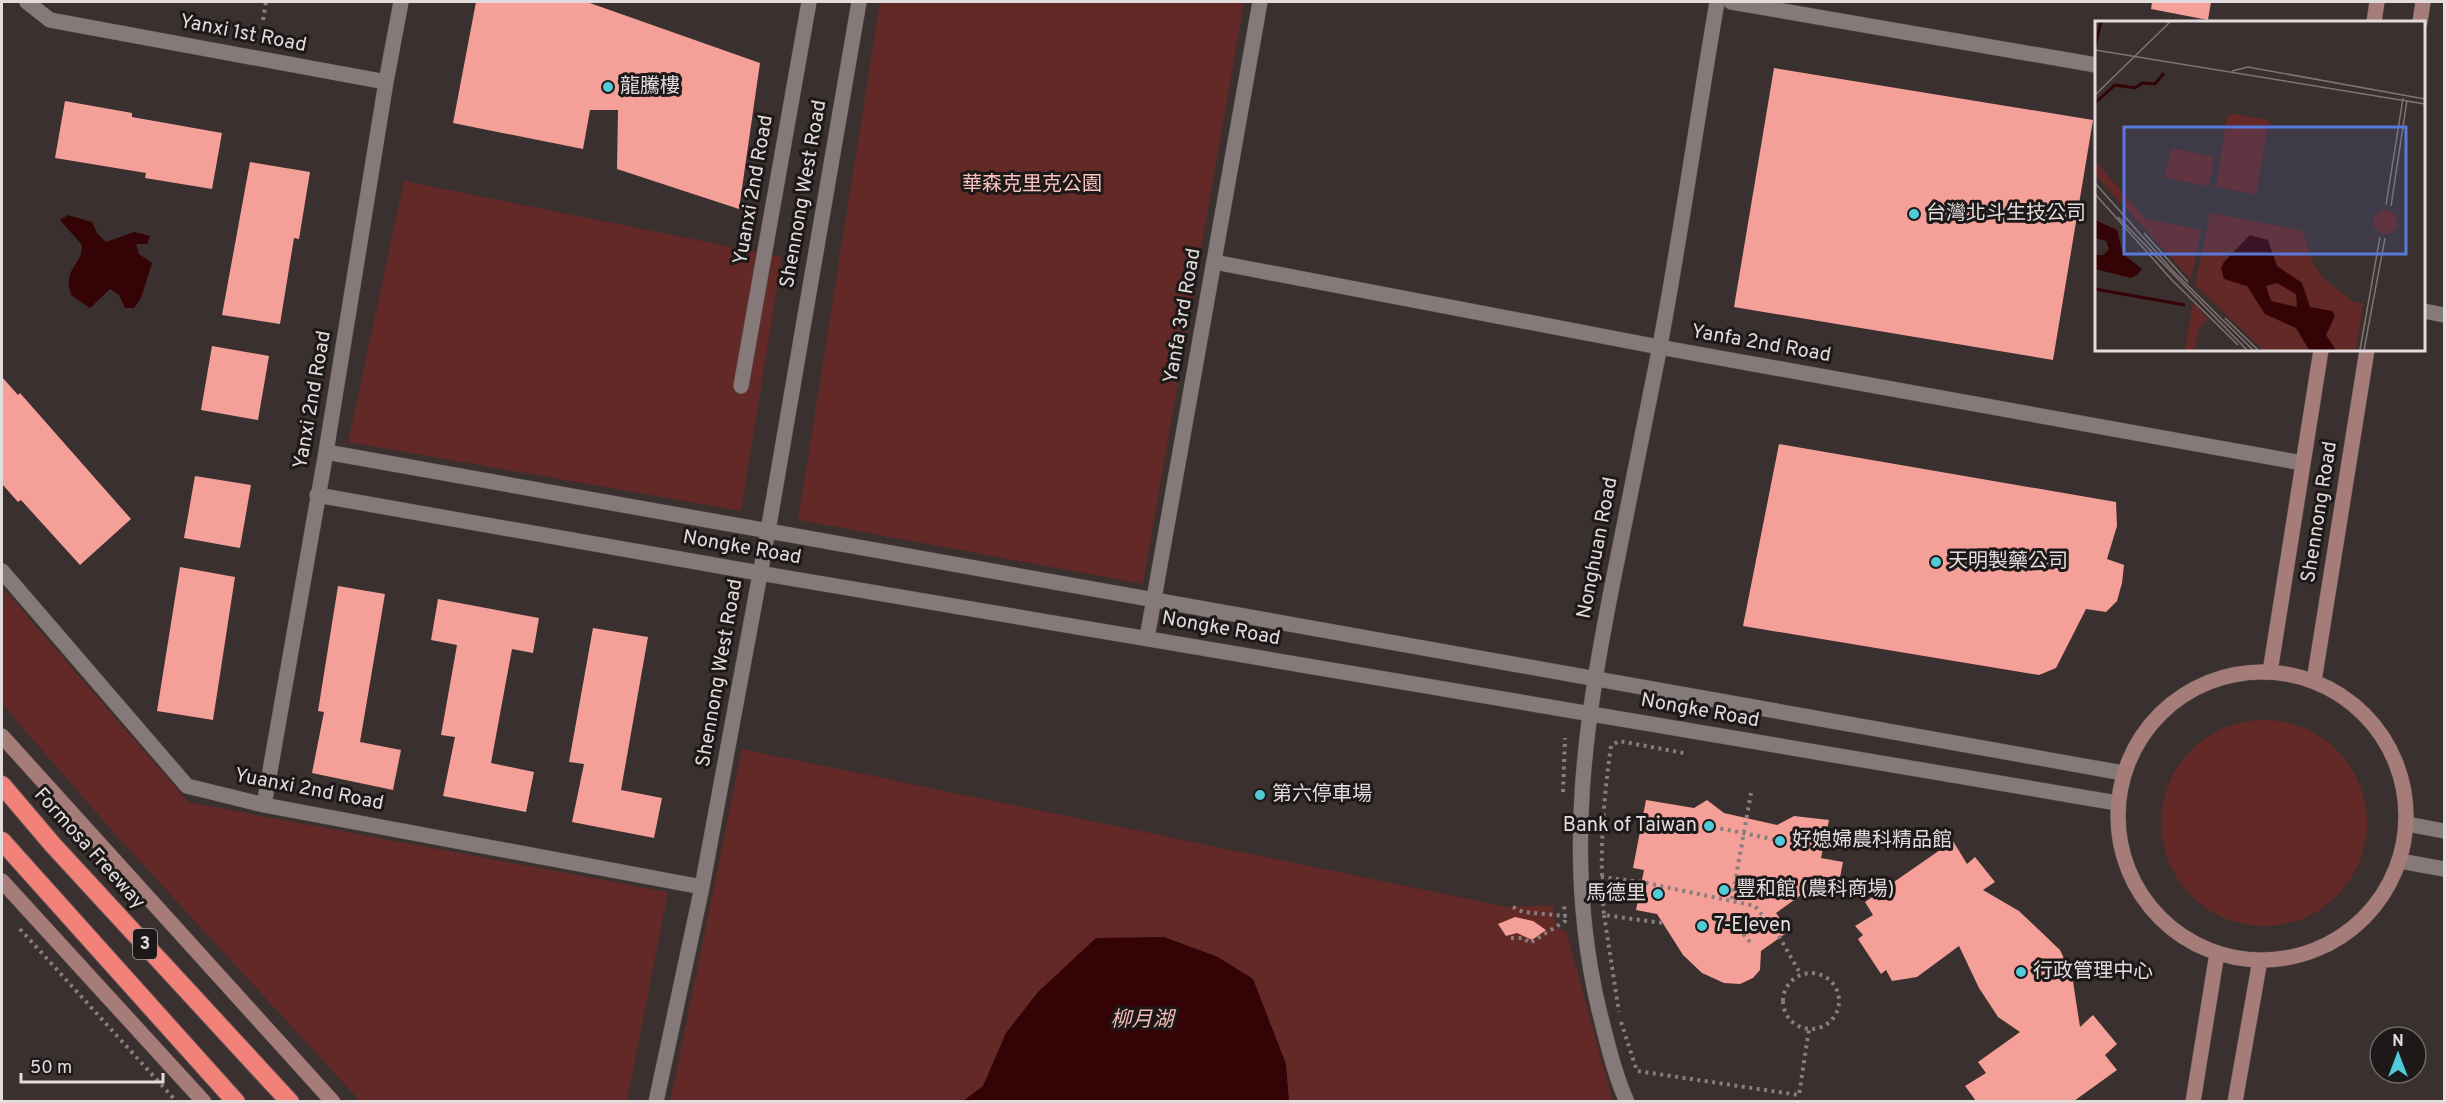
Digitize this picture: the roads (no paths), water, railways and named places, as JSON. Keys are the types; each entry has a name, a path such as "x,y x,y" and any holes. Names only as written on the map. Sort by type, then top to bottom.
{"highway":[{"name":"Formosa Freeway","path":"2,785 53,845 290,1101"},
{"name":"3","path":"2,842 236,1101"}],"street":[{"name":"Yanxi 1st Road","path":"27,2 50,20 386,82"},
{"name":"Yanxi 2nd Road","path":"264,804 326,452 401,2"},
{"name":"Yuanxi 2nd Road","path":"741,386 809,2"},
{"name":"Shennong West Road","path":"656,1101 702,887 768,531 859,2"},
{"name":"Yanfa 3rd Road","path":"1147,638 1260,2"},
{"name":"Nonghuan Road","path":"1627,1101 1604,1028 1593,982 1584,925 1579,872 1580,821 1588,713 1659,347 1717,2"},
{"path":"1731,2 2095,65"},
{"path":"2374,21 2377,2"},
{"path":"2420,21 2423,2"},
{"name":"Yanfa 2nd Road","path":"1214,262 1659,347 2302,463"},
{"name":"Shennong Road","path":"2270,672 2320,351"},
{"name":"Shennong Road","path":"2314,681 2367,351"},
{"name":"Nongke Road","path":"326,452 2123,773"},
{"name":"Nongke Road","path":"317,495 759,573 2117,803"},
{"name":"Yuanxi 2nd Road","path":"2,571 188,786 264,804 702,887"},
{"path":"2270,672 2314,681 2354,704 2384,738 2402,779 2407,824 2400,861 2379,901 2346,933 2306,954 2260,960 2217,953 2174,931 2140,896 2121,851 2117,803 2123,773 2139,739 2164,709 2196,687 2232,675 2270,672"},
{"path":"2,736 333,1101"},
{"path":"2407,824 2445,831"},
{"path":"2400,861 2445,869"},
{"path":"2,881 204,1101"},
{"path":"2193,1101 2217,953"},
{"path":"2235,1101 2260,960"}],"water":[{"path":"68,215 92,222 97,233 106,242 134,232 150,236 147,244 136,244 139,254 152,263 141,298 134,308 125,308 119,295 110,289 90,308 71,295 69,279 82,251 82,245 60,220"},
{"name":"柳月湖","path":"1164,937 1218,957 1253,979 1286,1064 1289,1101 963,1101 983,1086 1006,1033 1038,992 1096,938"}],"place":[{"name":"龍騰樓","path":"608,87"},
{"name":"台灣北斗生技公司","path":"1914,214"},
{"name":"天明製藥公司","path":"1936,562"},
{"name":"第六停車場","path":"1260,795"},
{"name":"Bank of Taiwan","path":"1709,826"},
{"name":"好媳婦農科精品館","path":"1780,841"},
{"name":"豐和館 (農科商場)","path":"1724,890"},
{"name":"馬德里","path":"1658,894"},
{"name":"7-Eleven","path":"1702,926"},
{"name":"行政管理中心","path":"2021,972"}],"park label":[{"name":"華森克里克公園","path":"1032,185"}]}
